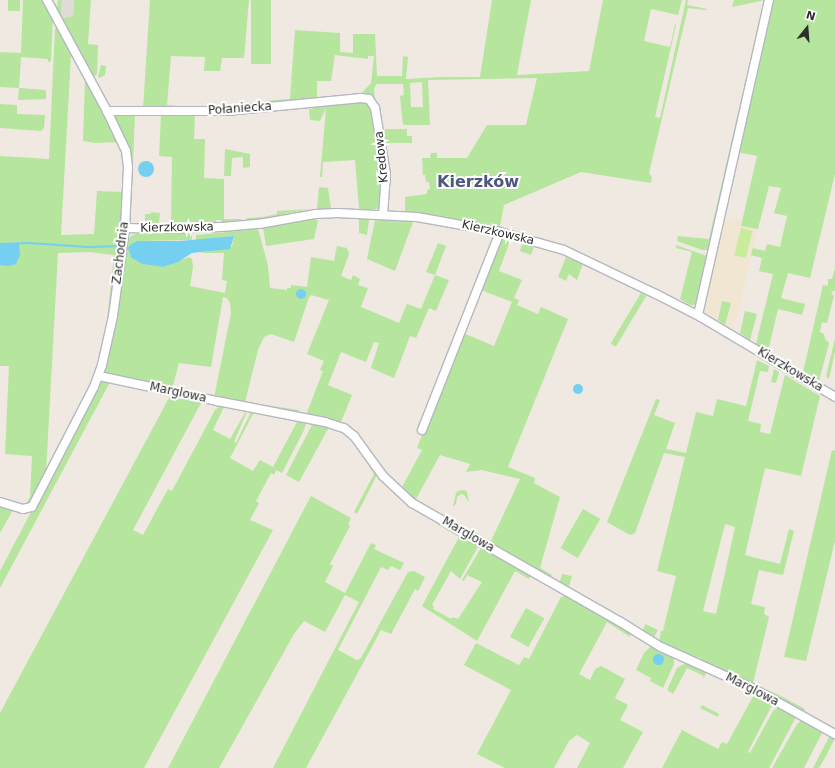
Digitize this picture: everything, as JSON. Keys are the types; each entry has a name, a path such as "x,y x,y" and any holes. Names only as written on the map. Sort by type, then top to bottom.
{"street":[{"name":"Zachodnia","path":"0,502 23,509 32,507 99,376 116,301 125,228 128,158 107,111 47,0"},
{"path":"698,315 768,0"},
{"name":"Połaniecka","path":"107,111 227,111 361,98 371,101"},
{"name":"Kredowa","path":"371,101 375,108 386,174 383,215"},
{"name":"Kierzkowska","path":"125,228 194,229 255,225 316,214 383,215 435,219 500,232 570,252 698,315 835,397"},
{"path":"422,430 500,232"},
{"name":"Marglowa","path":"99,376 325,422 344,428 354,436 383,476 412,503 667,650 754,689 835,734"}],"shaded area":[{"path":"62,0 74,0 73,16 61,18"},
{"path":"722,217 741,221 740,225 758,229 734,329 705,313 702,302"}],"green space":[{"path":"8,0 20,0 20,11 8,11"},
{"path":"23,0 44,0 53,15 51,61 48,62 48,59 21,57 19,88 0,87 0,52 21,53"},
{"path":"49,0 53,0 57,7 58,0 62,0 61,16 59,17"},
{"path":"74,0 91,0 88,44 98,45 97,74 92,78 61,18 73,16"},
{"path":"150,0 249,0 244,58 222,58 220,71 204,71 205,57 171,56 167,105 179,106 178,109 143,109"},
{"path":"251,0 271,0 271,64 251,64"},
{"path":"492,0 531,0 517,75 589,71 603,0 682,0 678,15 651,9 644,41 670,47 675,24 676,25 655,117 660,118 686,0 688,0 687,5 707,9 688,8 649,173 652,177 651,183 581,172 504,205 500,226 405,211 405,197 427,194 427,190 430,189 429,182 426,182 425,175 423,175 422,158 430,158 431,153 437,153 437,158 467,158 487,125 526,125 537,78 428,80 430,125 403,125 400,96 404,95 403,84 377,84 374,88 375,101 371,97 360,95 371,83 374,56 368,56 368,59 335,55 331,81 317,81 317,99 264,105 264,101 290,99 295,30 340,33 340,52 353,53 353,34 375,34 377,76 402,76 403,56 408,57 406,79 480,77","holes":["422,82 423,107 411,107 410,83"]},
{"path":"734,0 765,0 732,7"},
{"path":"770,0 835,0 835,174 810,278 788,273 781,298 805,304 802,315 778,309 768,351 756,344 773,274 759,271 762,258 751,255 753,248 765,251 767,244 780,247 787,216 774,213 781,188 769,186 758,229 741,226 757,156 737,152"},
{"path":"763,10 709,250 702,250 677,241 678,236 709,239 761,13"},
{"path":"57,27 101,106 117,142 95,143 83,141 85,79 71,55 61,235 94,234 97,191 123,192 123,168 126,171 116,281 106,330 114,255 89,252 58,253 46,473 34,498 27,505 20,507 6,502 3,497 6,501 20,506 26,504 30,497 32,456 5,454 9,366 0,366 0,156 49,159 55,29"},
{"path":"101,65 106,66 105,75 100,78 98,77"},
{"path":"19,88 46,90 46,99 18,100"},
{"path":"358,100 368,102 372,107 382,167 383,189 381,209 359,209 355,160 323,162 322,177 320,177 326,108 320,121 310,120 309,109 326,106 327,104"},
{"path":"0,104 17,105 17,114 45,115 44,128 41,131 0,128"},
{"path":"114,114 135,114 131,212 128,212 130,160"},
{"path":"161,116 195,116 194,139 205,139 204,178 224,179 224,219 241,219 241,221 221,223 221,220 216,220 216,223 162,225 171,223 172,157 159,156"},
{"path":"407,129 407,136 412,136 412,143 386,143 383,141 381,130"},
{"path":"225,149 250,154 250,167 243,168 243,157 232,158 231,176 224,176"},
{"path":"319,187 328,188 331,209 317,209"},
{"path":"310,209 247,220 247,218 277,214 277,211"},
{"path":"151,212 160,213 159,223 145,223 145,214 151,214"},
{"path":"312,219 318,220 314,239 266,246 263,228"},
{"path":"359,219 369,220 367,235 359,233"},
{"path":"375,220 413,222 395,271 367,259"},
{"path":"741,228 753,231 746,258 734,255"},
{"path":"258,229 268,265 270,288 287,290 287,288 291,288 291,285 307,287 311,257 334,261 337,246 347,248 349,254 341,276 351,280 353,275 360,279 358,285 368,288 361,307 399,323 407,304 421,309 435,275 449,280 436,311 429,308 416,338 410,336 394,378 371,368 379,343 374,342 366,362 341,352 328,385 352,395 341,422 306,415 323,371 320,370 324,361 307,354 329,300 311,295 309,297 294,342 271,334 264,337 258,350 245,402 299,410 296,414 214,398 231,313 230,303 227,298 223,297 211,367 179,363 172,389 103,372 127,240 131,236 136,234 192,234 192,240 137,241 133,243 142,264 163,267 189,257 192,259 193,267 190,286 225,293 227,281 222,280 224,253 200,253 232,246 234,236 196,240 196,235"},
{"path":"501,239 510,241 499,271 522,280 514,298 519,300 517,305 538,314 541,307 568,319 508,467 535,478 534,483 560,497 540,568 552,575 549,579 473,536 475,532 491,541 520,479 482,470 466,472 470,464 440,455 416,499 420,502 418,504 401,489 422,450 417,448 463,333 494,346 512,302 481,290"},
{"path":"438,243 446,246 435,275 426,272"},
{"path":"522,244 534,247 531,255 520,251"},
{"path":"676,245 707,256 698,302 694,305 690,305 680,299 692,252 676,248"},
{"path":"566,257 583,264 577,280 569,274 566,281 558,277"},
{"path":"835,268 835,290 831,293 834,296 827,323 822,322 820,332 824,334 825,339 829,343 819,381 803,372 823,285 828,286 828,279 832,279"},
{"path":"641,293 646,296 616,347 611,344"},
{"path":"722,301 731,303 725,325 718,320"},
{"path":"745,311 757,314 750,340 740,333"},
{"path":"835,339 835,351 829,379 826,376"},
{"path":"757,360 769,366 768,372 760,371 748,421 761,424 760,432 770,434 785,375 820,396 801,476 765,468 745,555 780,564 789,529 794,531 783,575 759,570 751,604 765,607 764,614 769,617 753,683 751,684 701,661 701,658 697,657 695,661 659,644 661,631 663,631 676,576 657,571 685,457 664,453 635,533 630,535 607,522 656,399 660,400 654,415 675,423 666,449 686,453 696,412 713,416 717,399 746,406","holes":["725,524 735,527 716,614 703,611"]},
{"path":"774,369 779,372 776,383 771,382"},
{"path":"103,381 110,382 0,588 0,571 99,383"},
{"path":"170,396 201,403 133,530 143,535 168,489 172,491 215,410 220,406 224,407 213,430 230,439 247,411 234,442 236,443 251,412 254,412 230,458 253,471 260,460 273,467 297,422 297,418 306,423 304,430 282,473 276,470 274,475 271,473 256,501 259,503 250,520 273,530 144,768 0,768 0,713"},
{"path":"313,423 334,427 344,433 329,427 299,482 286,475"},
{"path":"357,446 377,475 357,514 354,512 374,474"},
{"path":"832,450 835,451 835,541 806,661 784,657"},
{"path":"464,490 467,492 469,502 464,495 461,494 457,497 456,504 453,507 456,493"},
{"path":"311,496 351,518 348,524 350,526 330,564 333,566 325,582 345,593 371,543 376,545 374,549 404,563 400,570 391,566 388,570 381,567 338,650 357,660 361,658 408,572 414,571 425,577 418,591 415,589 391,634 381,630 306,768 273,768 359,602 345,595 325,632 304,621 294,634 219,768 168,768"},
{"path":"0,504 13,510 0,533"},
{"path":"583,509 600,519 578,558 560,548"},
{"path":"439,523 479,545 460,579 451,571 432,605 434,607 433,609 451,619 452,617 458,619 482,582 467,575 464,581 462,580 482,546 532,574 529,579 515,571 477,641 422,606 459,537 437,524"},
{"path":"562,574 572,576 568,589 559,584"},
{"path":"567,595 632,631 630,637 607,622 579,674 590,680 595,669 601,666 625,679 615,698 628,705 620,720 643,732 623,768 577,768 590,743 577,735 569,741 554,768 505,768 477,754 511,690 464,665 476,643 519,665 524,657 529,659 561,597"},
{"path":"526,608 544,618 528,647 510,637"},
{"path":"645,624 658,630 653,639 643,632"},
{"path":"652,645 669,654 674,659 674,664 663,688 650,681 651,678 636,670 644,653"},
{"path":"686,663 707,671 704,678 702,675 687,668 673,694 667,690 677,668"},
{"path":"757,686 775,693 805,709 802,714 757,688"},
{"path":"755,693 773,703 748,752 750,753 773,711 777,708 779,707 796,717 769,768 662,768 682,730 718,749 722,742 727,744"},
{"path":"702,705 719,714 718,717 700,708"},
{"path":"802,720 823,731 804,768 772,768 797,724"},
{"path":"830,735 835,738 826,756 819,768 813,768"}],"water":[{"path":"143,161 149,161 154,166 152,175 149,177 143,177 138,172 138,166"},
{"path":"234,236 230,249 192,253 178,262 163,267 142,264 131,257 129,248 130,245 137,241 180,241"},
{"path":"0,244 19,244 20,255 16,264 9,266 0,265"},
{"path":"299,289 303,289 305,290 305,298 299,299 296,296 296,292"},
{"path":"578,384 583,389 578,394 573,389"},
{"path":"656,654 660,654 662,655 662,663 656,664 653,661 653,657"}],"waterway":[{"path":"0,244 28,243 88,247 120,246"},
{"path":"126,247 129,248 133,258"}],"district":[{"name":"Kierzków","path":"478,182"}]}
